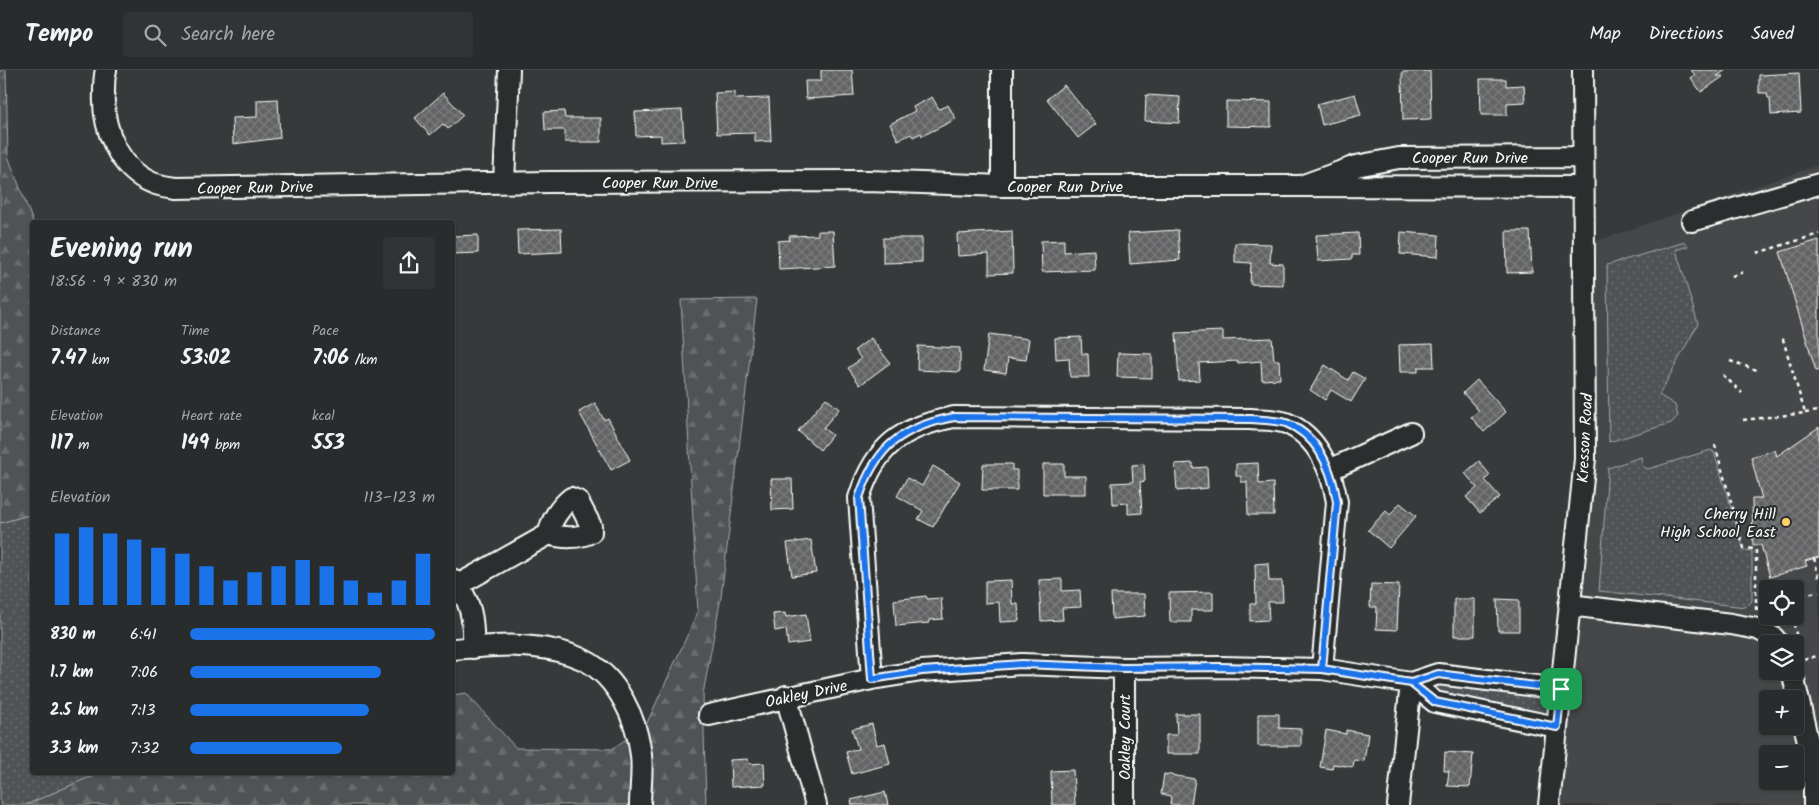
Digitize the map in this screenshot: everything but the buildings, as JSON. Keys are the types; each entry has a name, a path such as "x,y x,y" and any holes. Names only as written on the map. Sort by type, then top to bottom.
{"street":[{"name":"Cooper Run Drive","path":"106,70 103,102 106,125 115,149 132,168 152,183 176,188 504,182 868,181 1002,186 1582,187"},
{"path":"504,182 509,70"},
{"path":"1002,70 1002,186"},
{"name":"Kresson Road","path":"1549,805 1585,459 1586,361 1582,187 1583,70"},
{"name":"Cooper Run Drive","path":"1301,186 1356,166 1399,158 1582,157"},
{"path":"1692,221 1819,184"},
{"path":"872,679 859,498 866,476 882,450 905,432 929,422 954,417 1251,419 1284,423 1301,431 1321,453 1333,478 1337,502 1322,669"},
{"path":"1329,470 1411,433"},
{"path":"473,648 474,622 471,611 455,582 549,534"},
{"path":"1569,605 1731,624 1758,629 1769,635"},
{"path":"455,649 519,645 560,651 586,661 605,677 624,700 636,730 641,757 640,805"},
{"name":"Oakley Drive","path":"709,715 786,696 872,679 922,671 1022,664 1124,668 1322,669 1411,683"},
{"name":"Oakley Court","path":"1124,668 1124,805"},
{"path":"1411,683 1438,674 1561,689"},
{"path":"1794,680 1814,768 1814,805"},
{"path":"1411,683 1435,702 1557,727"},
{"path":"1398,805 1411,683"},
{"path":"786,696 816,805"}],"path":[{"path":"1757,253 1819,234"},
{"path":"1732,276 1743,272"},
{"path":"1782,336 1806,413"},
{"path":"1730,361 1757,370"},
{"path":"1723,375 1742,393"},
{"path":"1743,420 1818,411"},
{"path":"1715,446 1744,548 1756,549 1756,618"},
{"path":"1814,558 1819,578"},
{"path":"1804,595 1819,591"},
{"path":"1794,625 1802,660 1819,655"}],"shaded area":[{"path":"1819,165 1819,805 1537,805 1574,458 1570,250"}],"green space":[{"path":"0,70 6,70 8,156 32,220 30,220 30,515 0,523"},
{"path":"1685,242 1688,246 1676,250 1698,324 1659,395 1675,405 1678,416 1671,423 1609,442 1607,265"},
{"path":"757,299 721,597 703,694 706,805 26,805 94,775 455,775 455,695 466,693 516,748 612,749 646,725 698,612 681,300"},
{"path":"1711,450 1714,452 1744,550 1752,551 1752,601 1746,607 1599,591 1608,468 1641,457 1643,467 1648,469"},
{"path":"30,515 30,775 94,775 26,805 0,805 0,523"},
{"path":"1411,683 1561,689 1557,727 1435,702"}],"place":[{"name":"Cherry Hill High School East","path":"1786,522"}],"route":[{"path":"1561,689 1438,674 1411,683 1322,669 1124,668 1022,664 922,671 872,679 859,529 859,498 866,476 882,450 905,432 929,422 954,417 1251,419 1284,423 1301,431 1321,453 1333,478 1337,502 1322,669 1366,676 1411,683 1435,702 1557,727 1561,689"}]}
